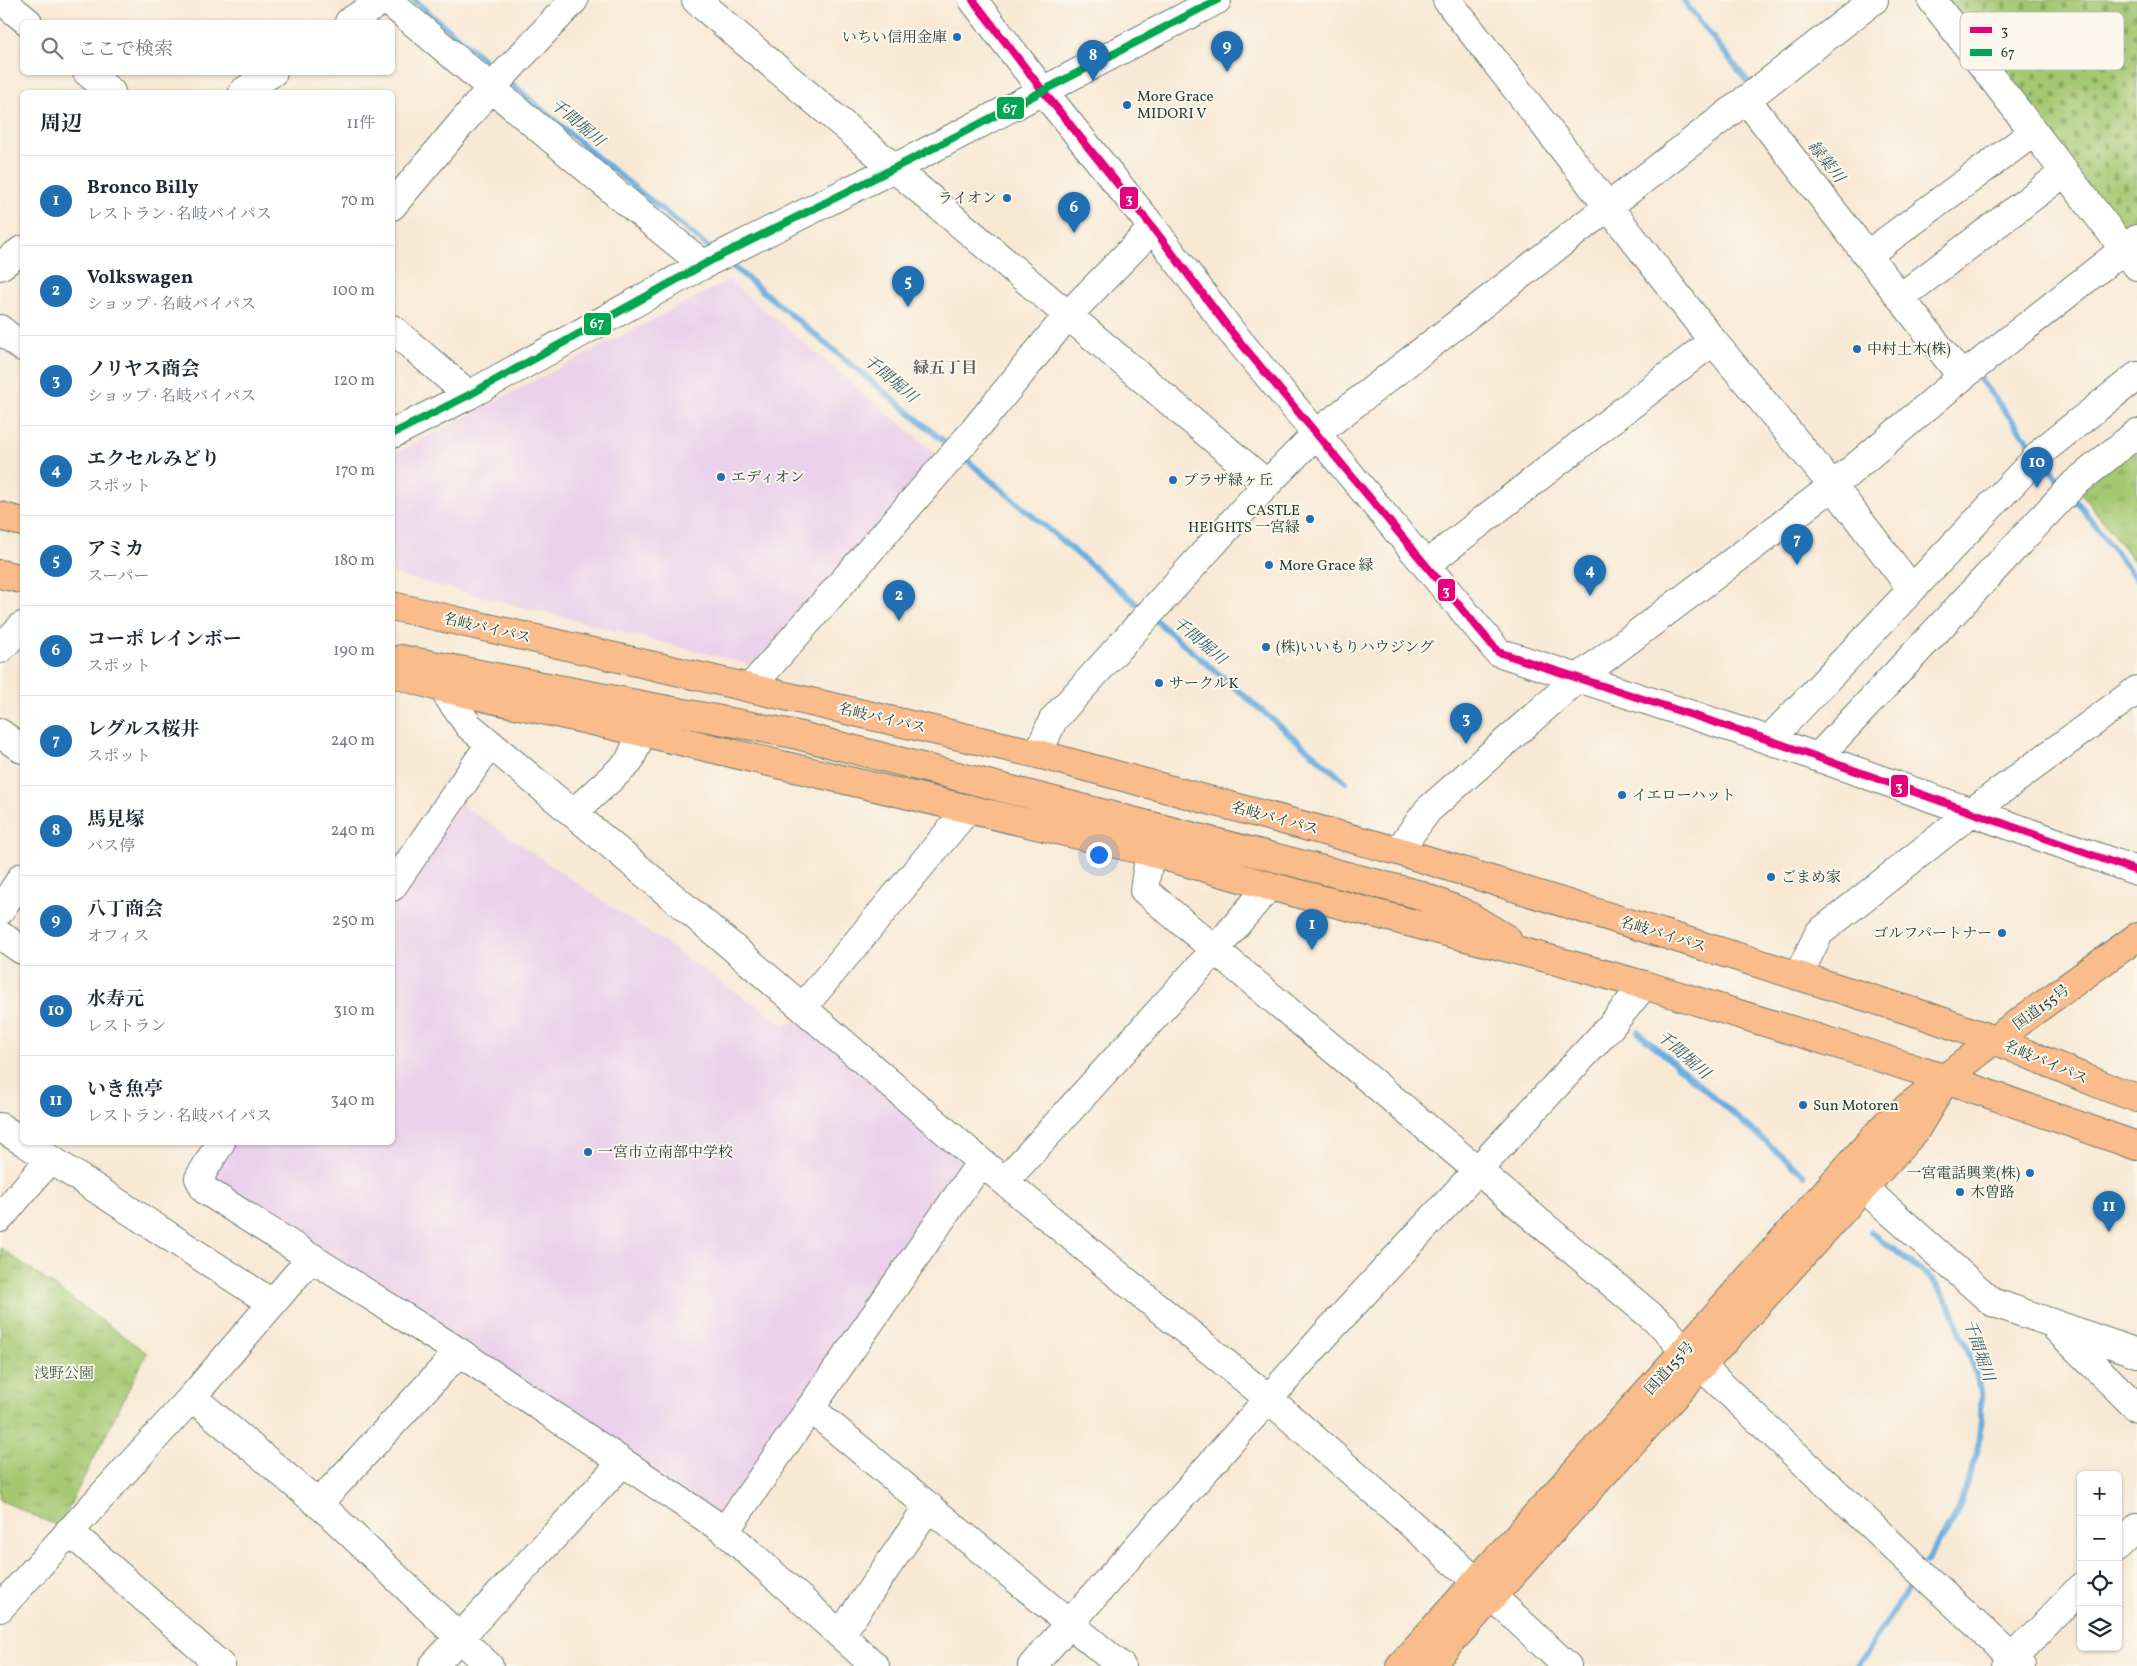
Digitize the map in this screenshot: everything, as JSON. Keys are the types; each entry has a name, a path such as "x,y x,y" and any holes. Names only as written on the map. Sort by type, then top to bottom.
{"highway":[{"path":"0,516 20,521"},
{"path":"0,568 20,573"},
{"path":"0,574 20,579"},
{"name":"名岐バイパス","path":"395,607 1038,754 1398,851 1924,1015 1994,1040 2137,1098"},
{"path":"395,658 793,734 1350,876 1417,894 1464,913 1535,955"},
{"path":"395,674 442,688 642,732 1150,852 1269,886 1535,955 1644,985 1946,1079 2137,1146"},
{"name":"国道155号","path":"1400,1666 1484,1588 1693,1358 1887,1123 1994,1040 2137,937"},
{"name":"国道155号","path":"1693,1358 1864,1188 1915,1131 1946,1079"},
{"path":"2104,1086 2137,1085"},
{"name":"国道155号","path":"1429,1666 1484,1588"}],"street":[{"path":"1,0 26,20"},
{"path":"352,20 383,0"},
{"path":"387,0 500,79 617,194 715,259"},
{"path":"395,202 500,79 574,0"},
{"path":"696,0 1266,484"},
{"path":"973,0 1043,92 1153,228 1230,330 1427,564 1498,652 1769,740 2137,871"},
{"path":"395,432 469,395 715,259 1043,92 1217,0"},
{"path":"1446,0 1610,207 1713,341 1833,486 1911,588"},
{"path":"1038,754 1053,720 1266,484 1317,433 1874,0"},
{"path":"1932,0 1960,36"},
{"path":"1398,851 1428,810 1577,679 1833,486 1962,377 2133,252 2065,172 1986,70"},
{"path":"91,75 109,90"},
{"path":"246,90 268,75"},
{"path":"1746,99 1962,377"},
{"path":"1867,254 2034,132"},
{"path":"1901,297 2065,172"},
{"path":"750,688 967,439 1068,316 1153,228"},
{"path":"0,266 20,251"},
{"path":"0,329 20,345"},
{"path":"395,331 469,395"},
{"path":"1427,564 1713,341"},
{"path":"1769,740 1911,588 2046,448 2137,376"},
{"path":"1818,757 2074,484 2137,433"},
{"path":"0,649 20,628"},
{"path":"442,688 469,726 803,1008 981,1162 1269,1399 1484,1588 1567,1666"},
{"path":"1798,976 1819,933 1973,812 2137,690"},
{"path":"573,813 629,762 642,732"},
{"path":"0,733 20,748"},
{"path":"395,883 490,744"},
{"path":"803,1008 968,809"},
{"path":"1150,852 1144,890 1664,1327 1693,1358 2014,1663 2077,1592"},
{"path":"0,911 20,880"},
{"path":"1005,1181 1215,950 1269,886"},
{"path":"0,935 20,949"},
{"path":"1032,1666 1269,1399 1610,1027 1644,985"},
{"path":"0,1127 20,1140"},
{"path":"28,1145 272,1303"},
{"path":"219,1145 199,1178 205,1190 459,1352 725,1531 875,1666"},
{"path":"0,1218 50,1159"},
{"path":"725,1531 981,1162"},
{"path":"1864,1188 1992,1302 2137,1353"},
{"path":"0,1608 192,1396 312,1257"},
{"path":"2051,1323 2137,1408"},
{"path":"318,1504 459,1352"},
{"path":"192,1396 318,1504 489,1666"},
{"path":"810,1408 1121,1666"},
{"path":"433,1666 622,1463"},
{"path":"840,1635 929,1506"},
{"path":"2122,1543 2137,1528"},
{"path":"69,1531 222,1666"}],"shaded area":[{"path":"729,280 946,462 767,669 395,575 395,453"},
{"name":"一宮市立南部中学校","path":"461,804 786,1026 800,1018 963,1162 723,1518 206,1179 229,1145 395,1145 395,901"}],"green space":[{"path":"1935,0 2137,0 2137,260 1989,70 2124,70 2124,12 1960,12 1960,32"},
{"path":"2137,433 2137,565 2074,484"},
{"name":"浅野公園","path":"1,1248 147,1353 59,1527 0,1500"}],"waterway":[{"name":"千間堀川","path":"414,0 498,72"},
{"name":"縁葉川","path":"1683,0 1748,82"},
{"name":"千間堀川","path":"507,80 596,156 713,251"},
{"name":"千間堀川","path":"725,260 952,448"},
{"name":"縁葉川","path":"1978,377 2034,448"},
{"name":"千間堀川","path":"962,456 1145,611"},
{"name":"縁葉川","path":"2049,467 2061,484"},
{"name":"縁葉川","path":"2074,498 2137,580"},
{"name":"千間堀川","path":"1154,619 1346,782"},
{"name":"千間堀川","path":"1638,1032 1804,1175"},
{"name":"千間堀川","path":"1870,1231 1932,1279 1949,1304 1970,1355 1981,1391 1981,1420 1977,1453 1953,1522 1926,1562"},
{"name":"千間堀川","path":"1857,1666 1914,1580"}],"transit line":[{"name":"3","path":"973,0 1153,228 1230,330 1498,652 1769,740 2137,871"},
{"name":"67","path":"395,432 469,395 710,261 918,156 1217,0"}],"place":[{"name":"いちい信用金庫","path":"957,37"},
{"name":"八丁商会","path":"1227,72"},
{"name":"馬見塚","path":"1093,81"},
{"name":"More Grace MIDORI V","path":"1127,105"},
{"name":"ライオン","path":"1007,198"},
{"name":"コーポ レインボー","path":"1074,233"},
{"name":"アミカ","path":"908,307"},
{"name":"中村土木(株)","path":"1857,349"},
{"name":"エディオン","path":"721,477"},
{"name":"プラザ緑ヶ丘","path":"1173,480"},
{"name":"水寿元","path":"2037,488"},
{"name":"CASTLE HEIGHTS 一宮緑","path":"1310,519"},
{"name":"More Grace 緑","path":"1269,565"},
{"name":"レグルス桜井","path":"1797,565"},
{"name":"エクセルみどり","path":"1590,596"},
{"name":"Volkswagen","path":"899,621"},
{"name":"(株)いいもりハウジング","path":"1266,647"},
{"name":"サークルK","path":"1159,683"},
{"name":"ノリヤス商会","path":"1466,744"},
{"name":"イエローハット","path":"1622,795"},
{"name":"ごまめ家","path":"1771,877"},
{"name":"ゴルフパートナー","path":"2002,933"},
{"name":"Bronco Billy","path":"1312,950"},
{"name":"Sun Motoren","path":"1803,1105"},
{"name":"一宮市立南部中学校","path":"588,1152"},
{"name":"一宮電話興業(株)","path":"2030,1173"},
{"name":"木曽路","path":"1960,1192"},
{"name":"いき魚亭","path":"2109,1232"}],"district":[{"name":"緑五丁目","path":"945,367"}]}
